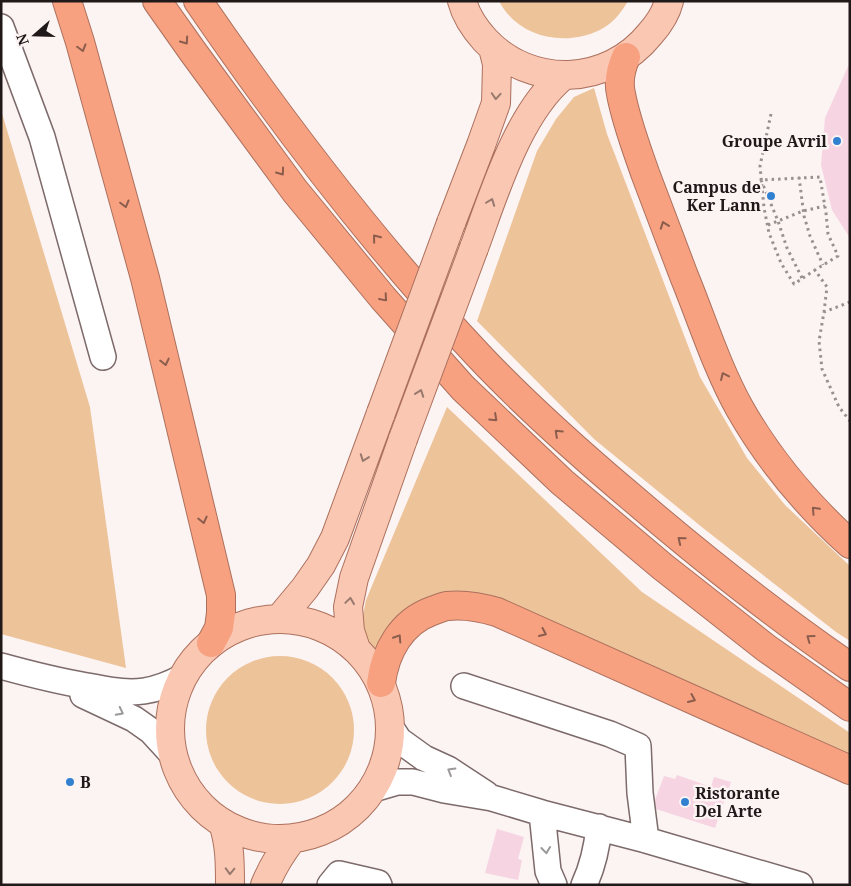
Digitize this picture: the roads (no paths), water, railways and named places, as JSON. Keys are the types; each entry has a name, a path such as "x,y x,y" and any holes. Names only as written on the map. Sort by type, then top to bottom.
{"highway":[{"path":"67,1 146,278 221,595 219,628 211,643"},
{"path":"157,1 295,191 383,298 463,388 562,482 662,568 766,648 850,707"},
{"path":"198,1 318,167 398,266 479,356 581,454 681,540 850,667"},
{"path":"626,57 621,69 620,92 629,127 667,233 722,374 760,442 791,484 850,544"},
{"path":"381,683 383,670 395,640 407,626 425,613 446,606 473,606 496,612 850,770"}],"main road":[{"path":"462,1 464,10 477,30 493,48 514,63 538,72 564,75 586,74 607,67 626,57 643,43 657,26 669,1"},
{"path":"280,618 321,565 335,538 496,103 497,64 493,48"},
{"path":"356,649 350,631 348,607 354,578 403,439 506,165 522,130 538,103 555,82 564,75"},
{"path":"280,618 301,620 321,626 340,636 356,649 366,659 381,683 388,705 391,728 390,744 381,775 363,802 351,814 324,831 292,839 250,835 236,830 209,813 186,787 178,771 173,755 170,723 176,692 183,677 196,658 211,643 237,627 258,621 280,618"},
{"path":"223,823 227,835 230,861 230,885"},
{"path":"265,885 272,869 292,839"}],"street":[{"path":"1,27 42,137 103,357"},
{"path":"1,666 44,678 122,692 142,692 156,689 183,677"},
{"path":"44,678 114,708 134,719 151,731 173,755"},
{"path":"464,686 610,734 638,746 640,794 646,840"},
{"path":"391,728 399,740 424,758 448,769 492,798"},
{"path":"373,789 397,782 413,782 444,790 492,798 800,885"},
{"path":"542,813 548,871 554,885"},
{"path":"584,885 595,854 599,827"},
{"path":"330,885 339,874 378,883 379,885"}],"place":[{"name":"Groupe Avril","path":"837,141"},
{"name":"Campus de Ker Lann","path":"771,196"},
{"name":"B","path":"70,782"},
{"name":"Ristorante Del Arte","path":"685,802"}]}
